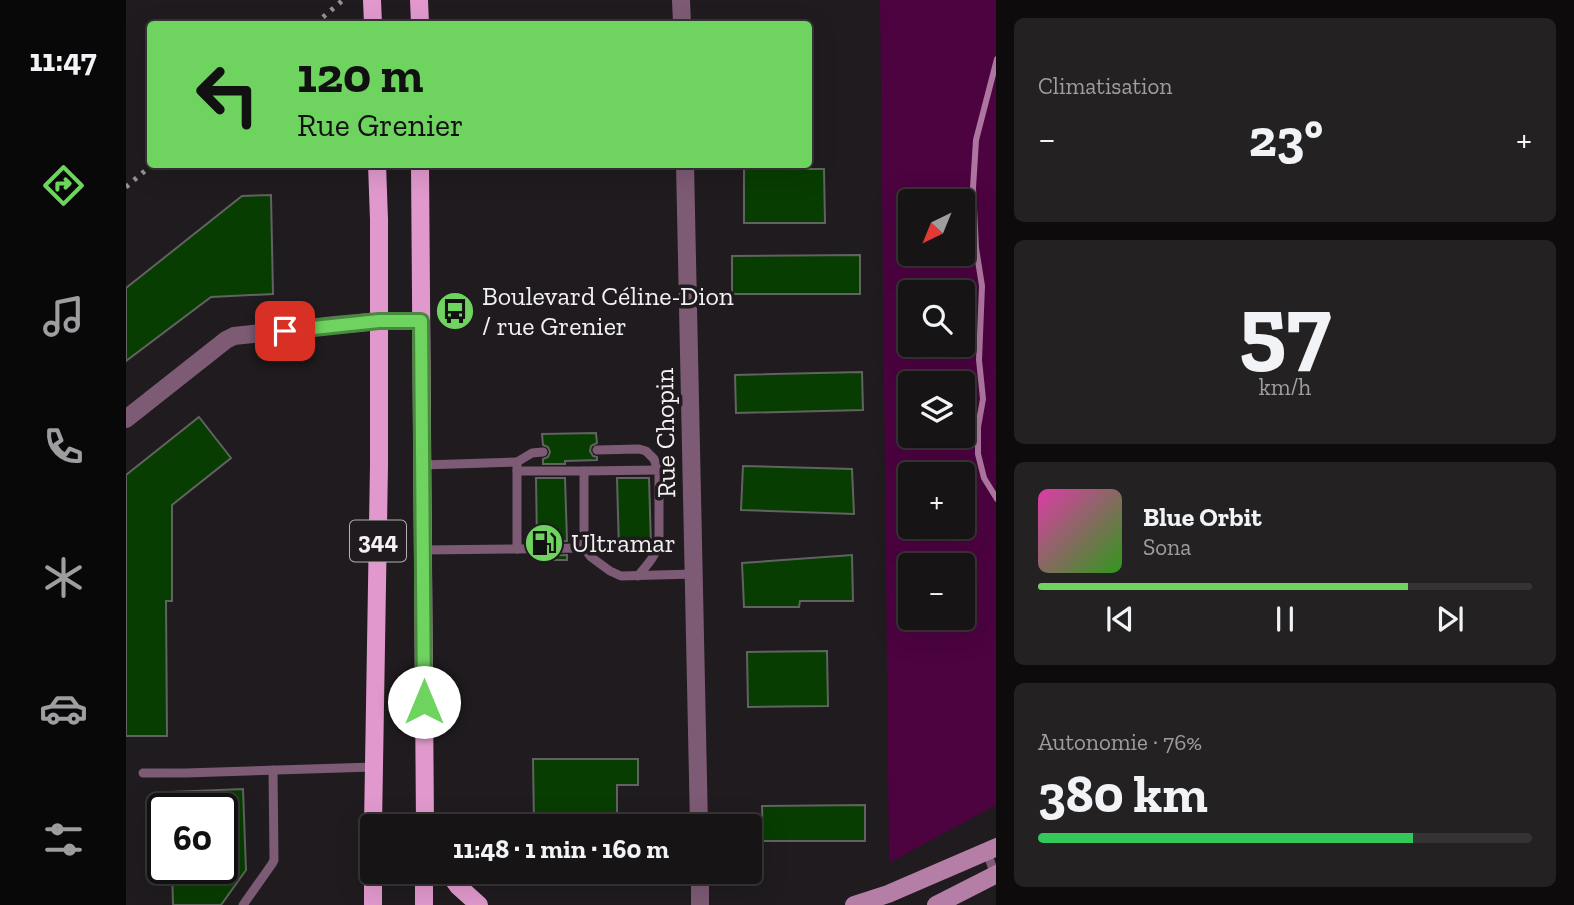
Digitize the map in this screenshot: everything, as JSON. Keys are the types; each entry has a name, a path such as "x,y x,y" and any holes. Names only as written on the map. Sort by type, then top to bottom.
{"main road":[{"path":"372,0 373,21"},
{"path":"419,0 419,21"},
{"name":"344","path":"373,767 379,465 377,168"},
{"name":"344","path":"420,168 425,814"},
{"path":"373,767 373,814"},
{"path":"854,905 888,894 992,850"},
{"path":"945,903 996,876"},
{"path":"373,884 373,905"},
{"path":"424,884 424,905"},
{"path":"457,884 479,905"}],"street":[{"path":"681,0 682,21"},
{"name":"Rue Chopin","path":"685,168 699,814"},
{"path":"126,419 234,336 379,321 421,321"},
{"path":"700,884 700,905"}],"lane":[{"path":"597,450 646,451 654,458 658,470 658,548 638,576"},
{"path":"517,549 517,467 532,453 543,452"},
{"path":"422,464 583,471 658,470"},
{"path":"583,471 584,548 591,557 621,576 694,574"},
{"path":"423,551 584,548"},
{"path":"143,773 373,767"},
{"path":"243,905 274,860 273,770"},
{"path":"992,850 996,876"}],"shaded area":[{"path":"880,0 996,0 996,805 889,863"}],"building":[{"path":"744,169 824,169 825,223 744,223"},
{"path":"271,195 273,294 211,297 126,361 126,288 242,196"},
{"path":"860,255 860,294 732,294 732,256"},
{"path":"862,372 863,410 736,413 735,375"},
{"path":"199,417 231,458 172,505 172,601 166,601 167,736 126,736 126,475"},
{"path":"596,433 597,443 591,446 590,451 597,460 543,464 543,459 548,457 550,452 548,447 543,445 542,434"},
{"path":"743,466 852,469 854,514 741,510"},
{"path":"536,478 565,478 567,541 537,542"},
{"path":"617,478 649,478 649,550 619,550"},
{"path":"567,555 567,560 537,560 537,556"},
{"path":"852,555 853,601 800,601 799,607 744,607 742,563"},
{"path":"827,651 828,706 748,707 747,652"},
{"path":"533,759 638,759 638,785 617,785 617,814 534,814"},
{"path":"243,789 246,870 238,881 238,793 170,792"},
{"path":"865,805 865,841 763,841 762,806"},
{"path":"172,884 236,884 221,905 173,905"}],"waterway":[{"path":"996,63 976,140 973,188 976,248 982,286 979,360 983,399 978,427 978,454 984,478 996,497"}],"railway":[{"path":"318,21 343,0"},
{"path":"126,187 148,168"}],"place":[{"name":"Boulevard Céline-Dion / rue Grenier","path":"455,311"},
{"name":"Ultramar","path":"544,543"}],"route":[{"path":"285,331 379,321 421,321 424,702"}]}
